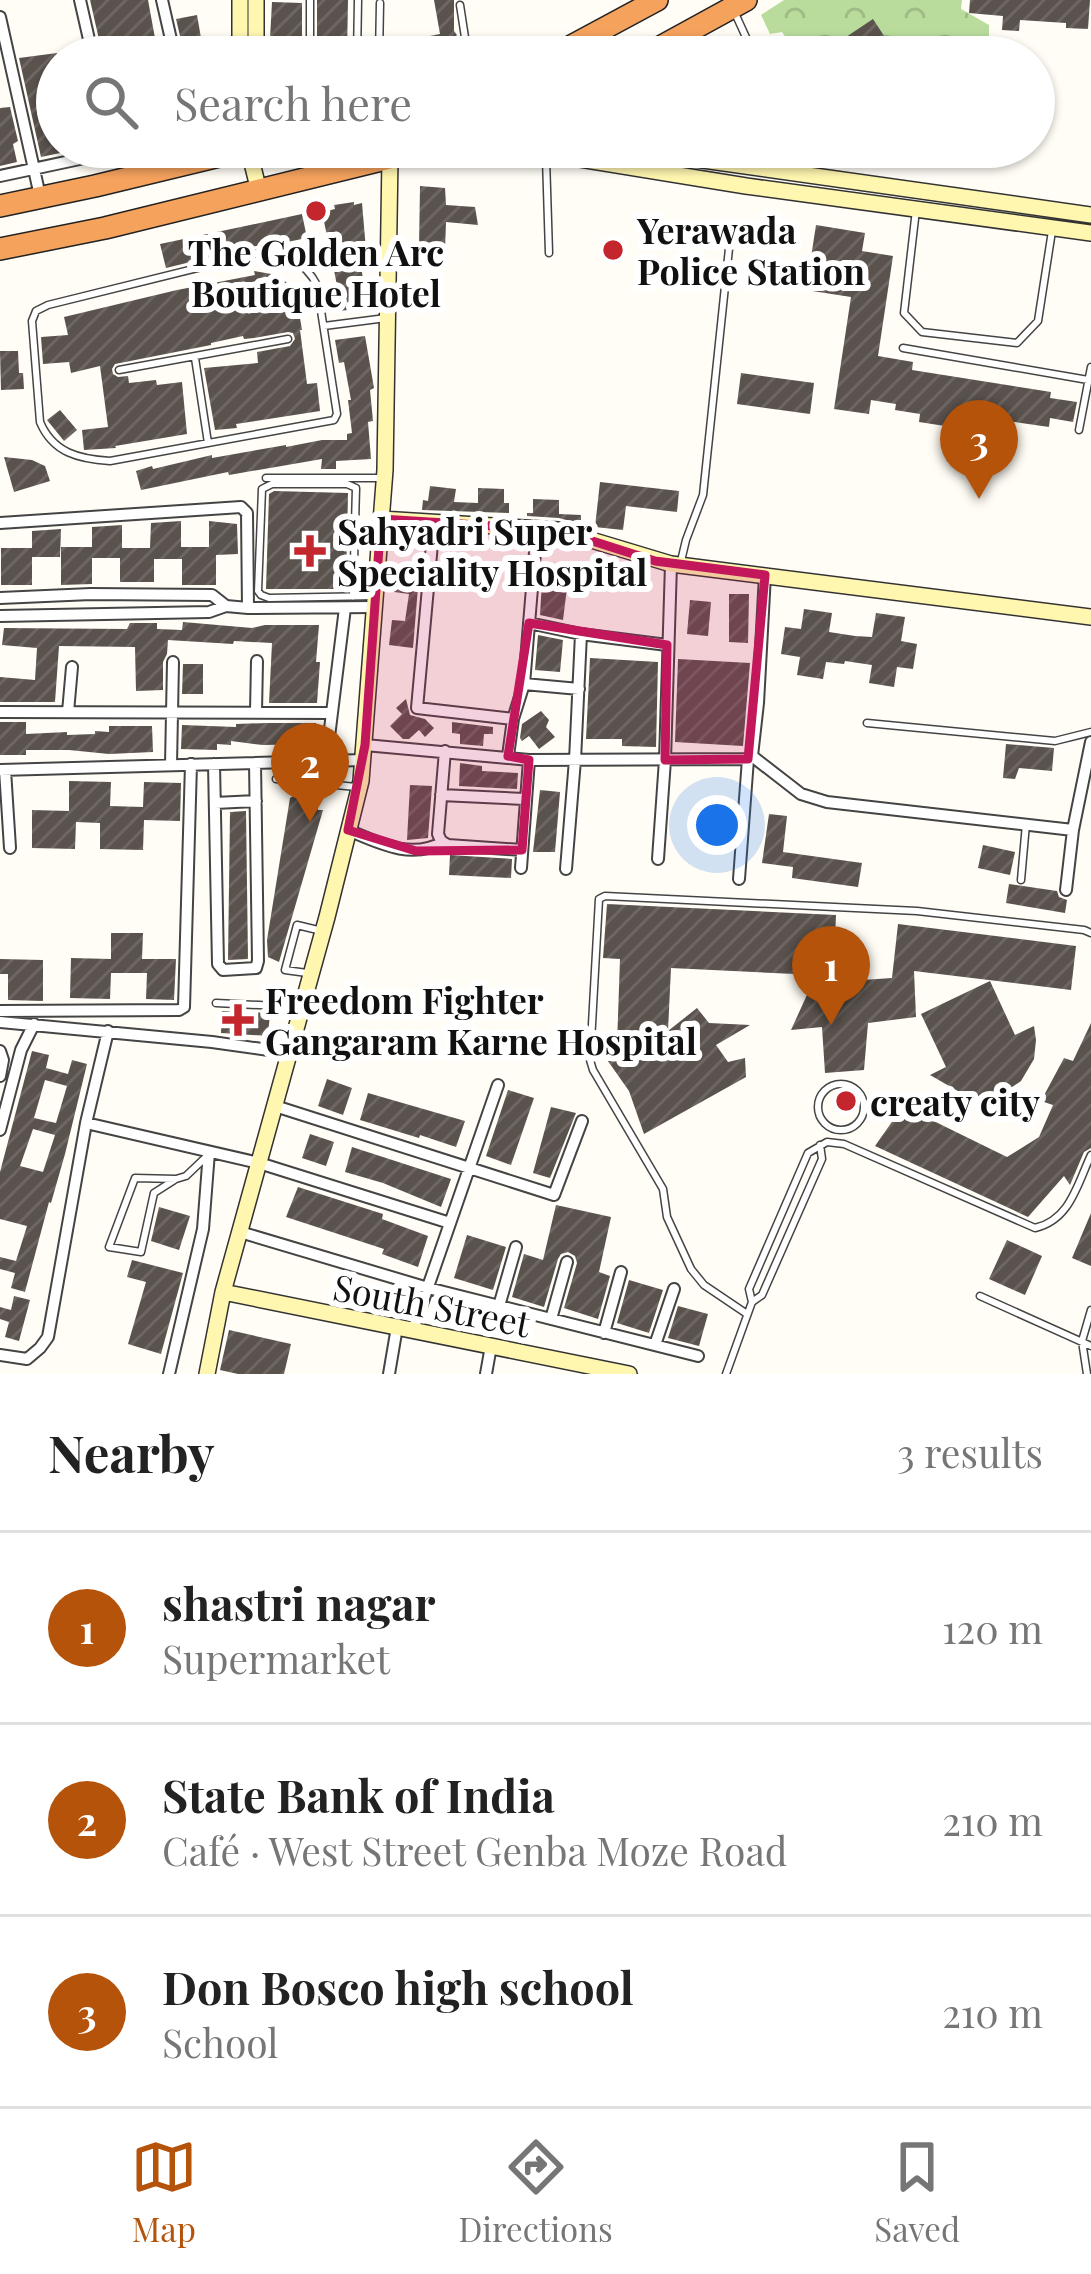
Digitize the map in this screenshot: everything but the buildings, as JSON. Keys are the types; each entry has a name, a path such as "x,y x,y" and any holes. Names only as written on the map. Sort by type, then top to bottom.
{"highway":[{"path":"590,36 657,0"},
{"path":"691,36 739,4"},
{"path":"0,206 155,168"},
{"path":"0,249 349,168"}],"street":[{"path":"80,0 88,36"},
{"path":"162,0 170,36"},
{"path":"240,0 240,36"},
{"path":"256,0 256,36"},
{"path":"0,17 40,197"},
{"path":"0,176 38,168"},
{"path":"117,168 120,180"},
{"path":"255,168 259,190"},
{"path":"207,1374 223,1292 359,788 364,752 362,601 371,513 384,478 390,168"},
{"path":"635,168 1091,233"},
{"path":"759,168 1091,215"},
{"path":"0,523 241,507 247,513 248,608"},
{"path":"371,513 558,530 676,564 1091,617"},
{"path":"434,522 416,708 513,719"},
{"path":"508,757 524,684 537,528"},
{"path":"658,859 667,645 676,564"},
{"path":"739,879 758,703 765,575"},
{"path":"0,598 212,595 226,606"},
{"path":"0,616 209,612 226,606 362,601"},
{"path":"326,761 332,713 362,601"},
{"path":"529,623 667,645"},
{"path":"566,869 581,634"},
{"path":"256,711 257,661"},
{"path":"171,764 172,662"},
{"path":"68,712 72,667"},
{"path":"524,684 579,689"},
{"path":"0,712 332,713"},
{"path":"1066,890 1091,742"},
{"path":"445,751 437,834 443,842 522,850"},
{"path":"10,848 2,770 326,761 364,752 445,751 529,760 750,758 801,794 827,802 1073,830"},
{"path":"521,868 529,760"},
{"path":"214,764 218,964 224,970 248,970 256,968 258,961 255,763"},
{"path":"0,1011 184,1007 191,764"},
{"path":"441,795 524,799"},
{"path":"215,802 256,801"},
{"path":"348,830 397,849 431,849 443,842"},
{"path":"0,1022 290,1053"},
{"path":"0,1130 21,1050 34,1024"},
{"path":"0,1354 26,1359 48,1336 86,1123 108,1031"},
{"path":"0,1051 0,1076"},
{"path":"389,1374 405,1329 428,1288 498,1085"},
{"path":"275,1106 554,1195 582,1121"},
{"path":"86,1123 259,1163 450,1223"},
{"path":"169,1374 203,1229 208,1153"},
{"path":"240,1232 428,1288 698,1357"},
{"path":"499,1306 516,1246"},
{"path":"550,1319 567,1262"},
{"path":"604,1333 621,1272"},
{"path":"655,1345 674,1289"},
{"name":"South Street","path":"223,1292 629,1374"},
{"path":"486,1374 491,1346"}],"lane":[{"path":"310,0 310,36"},
{"path":"357,36 358,0"},
{"path":"379,36 380,3"},
{"path":"739,4 749,36"},
{"path":"460,5 465,36"},
{"path":"546,168 549,253"},
{"path":"916,209 904,313 922,332 1017,343 1038,321 1052,228"},
{"path":"676,564 703,495 730,238"},
{"path":"259,253 299,262 317,285 336,418 208,443 110,461 83,459 61,450 46,436 40,422 32,321 36,311 259,253"},
{"path":"328,263 389,253"},
{"path":"324,326 388,317"},
{"path":"119,370 288,339"},
{"path":"904,349 1088,380"},
{"path":"195,356 208,443"},
{"path":"1079,430 1091,367"},
{"path":"266,478 384,478"},
{"path":"347,484 356,488 371,513 362,601 261,596 260,493 266,485 347,484"},
{"path":"867,723 1055,742 1091,732"},
{"path":"275,779 359,788"},
{"path":"1021,880 1026,824"},
{"path":"748,1313 704,1285 691,1269 667,1217 663,1189 593,1070 599,899 917,911 1089,930"},
{"path":"311,974 284,970 297,925 323,931"},
{"path":"216,1004 302,1007"},
{"path":"836,1084 858,1090 864,1104 861,1119 841,1130 821,1120 817,1106 823,1092 836,1084"},
{"path":"839,1143 841,1130"},
{"path":"726,1374 752,1302 749,1289 808,1153 820,1145 839,1143 1035,1228 1064,1214 1091,1155"},
{"path":"752,1302 762,1295 822,1159 820,1145"},
{"path":"176,1179 135,1178 109,1247 141,1252 154,1193 186,1176 208,1153"},
{"path":"980,1296 1091,1346"},
{"path":"1087,1374 1082,1341 1091,1310"}],"highlighted area":[{"path":"381,519 558,530 655,561 765,575 748,759 665,760 667,645 529,623 508,756 529,760 522,850 416,851 348,830 365,745"}],"green space":[{"path":"784,0 962,0 961,9 989,25 989,36 785,36 770,34 761,15"}],"place":[{"name":"The Golden Arc Boutique Hotel","path":"316,211"},
{"name":"Yerawada Police Station","path":"613,250"},
{"name":"Don Bosco high school","path":"979,499"},
{"name":"Sahyadri Super Speciality Hospital","path":"310,551"},
{"name":"State Bank of India","path":"310,822"},
{"name":"Freedom Fighter Gangaram Karne Hospital","path":"238,1020"},
{"name":"shastri nagar","path":"831,1025"},
{"name":"creaty city","path":"846,1101"}]}
